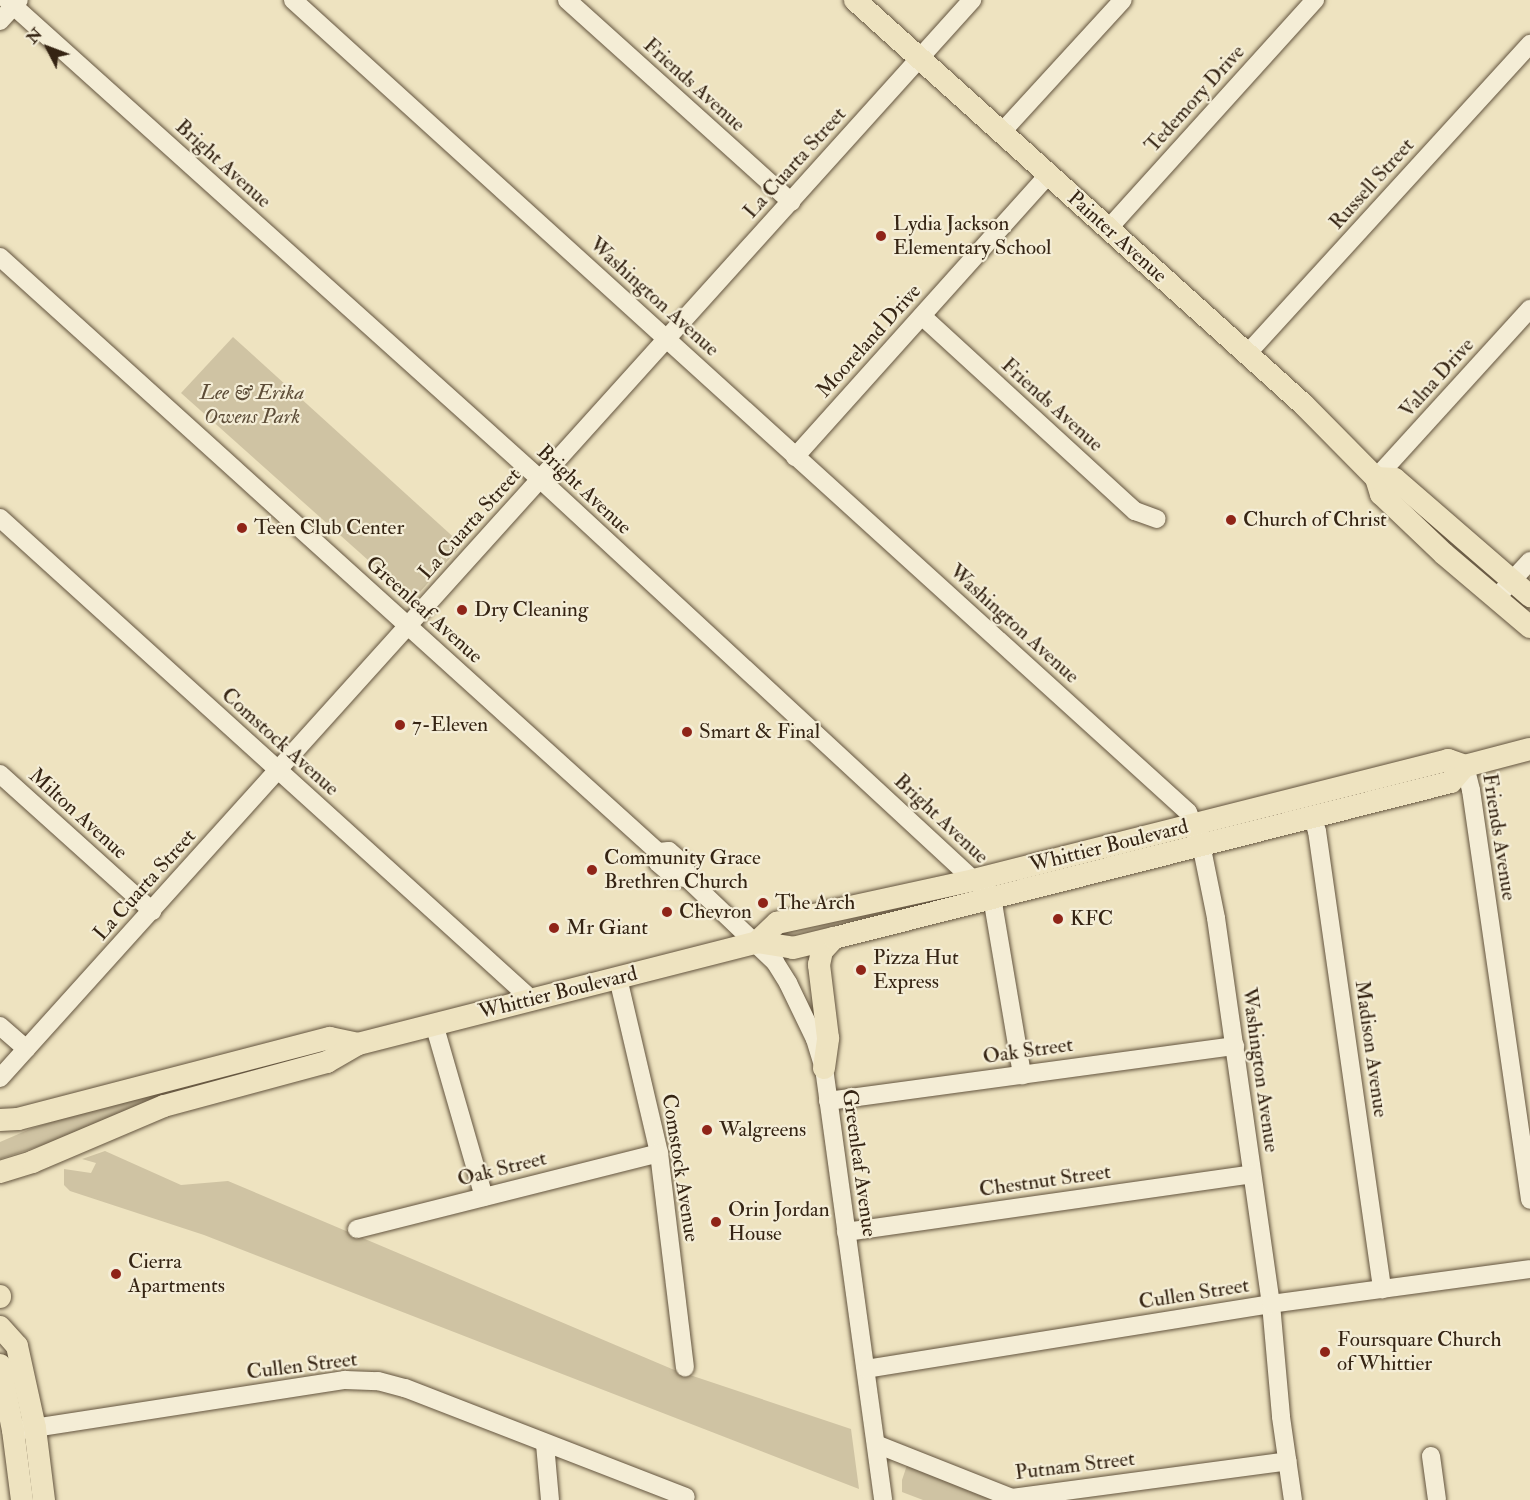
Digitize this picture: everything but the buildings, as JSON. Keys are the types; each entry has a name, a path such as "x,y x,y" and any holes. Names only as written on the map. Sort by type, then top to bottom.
{"main road":[{"name":"Painter Avenue","path":"855,0 1304,405 1377,478 1381,494 1444,554 1530,627"},
{"name":"Painter Avenue","path":"1377,478 1395,479 1530,596"},
{"name":"Whittier Boulevard","path":"757,942 777,923 1197,834 1312,815 1451,782 1465,766 1530,749"},
{"name":"Whittier Boulevard","path":"0,1172 32,1162 164,1106 327,1062 358,1044 757,942 793,948 834,938 992,897 1449,760 1465,766"},
{"path":"824,1068 828,1038 819,965 822,951 834,938"},
{"name":"Whittier Boulevard","path":"6,1124 330,1038 358,1044"},
{"path":"0,1183 32,1162"},
{"path":"0,1327 17,1346 24,1429 22,1500"},
{"path":"0,1365 24,1429 44,1500"}],"street":[{"name":"Washington Avenue","path":"293,0 1188,812 1197,834 1216,918 1271,1304 1293,1500"},
{"name":"Friends Avenue","path":"567,0 791,202"},
{"name":"La Cuarta Street","path":"0,1078 972,0"},
{"path":"1001,133 1123,0"},
{"name":"Tedemory Drive","path":"1108,229 1315,0"},
{"path":"0,21 13,2"},
{"name":"Bright Avenue","path":"13,2 541,480 992,897"},
{"name":"Russell Street","path":"1247,354 1530,44"},
{"name":"Mooreland Drive","path":"795,457 1048,175"},
{"name":"Greenleaf Avenue","path":"0,257 658,852 658,863 663,868 674,877 687,878 757,942 775,962 807,1021 824,1068 883,1500"},
{"name":"Valna Drive","path":"1377,478 1530,309"},
{"name":"Friends Avenue","path":"922,316 1135,511 1157,519"},
{"name":"Comstock Avenue","path":"0,518 531,999"},
{"path":"1497,597 1530,561"},
{"name":"Friends Avenue","path":"1465,766 1474,810 1530,1200"},
{"name":"Milton Avenue","path":"0,774 152,911"},
{"name":"Madison Avenue","path":"1312,815 1317,831 1382,1289"},
{"path":"992,897 1022,1075"},
{"name":"Comstock Avenue","path":"618,978 659,1153 685,1367"},
{"path":"434,1024 484,1197"},
{"path":"0,1026 26,1049"},
{"name":"Oak Street","path":"828,1101 1235,1046"},
{"name":"Oak Street","path":"357,1228 659,1153"},
{"name":"Chestnut Street","path":"846,1232 1251,1174"},
{"name":"Cullen Street","path":"866,1369 1271,1304 1530,1269"},
{"name":"Cullen Street","path":"24,1429 345,1380 378,1381 405,1388 686,1497"},
{"path":"545,1444 548,1500"},
{"name":"Putnam Street","path":"876,1444 1012,1498 1287,1461"},
{"path":"1431,1456 1437,1500"}],"green space":[{"name":"Lee & Erika Owens Park","path":"233,337 460,543 460,547 419,593 406,594 181,393"},
{"path":"188,1085 46,1144 0,1159 0,1142 30,1129 85,1111"},
{"path":"105,1151 181,1185 228,1181 672,1369 851,1429 859,1489 204,1235 70,1191 64,1185 64,1169 91,1173 96,1163 82,1159"},
{"path":"907,1465 999,1500 923,1500 902,1492 902,1480"}],"place":[{"name":"Lydia Jackson Elementary School","path":"881,236"},
{"name":"Church of Christ","path":"1231,520"},
{"name":"Teen Club Center","path":"242,528"},
{"name":"Dry Cleaning","path":"462,610"},
{"name":"7-Eleven","path":"400,725"},
{"name":"Smart & Final","path":"687,732"},
{"name":"Community Grace Brethren Church","path":"592,870"},
{"name":"The Arch","path":"763,903"},
{"name":"Chevron","path":"667,912"},
{"name":"KFC","path":"1058,919"},
{"name":"Mr Giant","path":"554,928"},
{"name":"Pizza Hut Express","path":"861,970"},
{"name":"Walgreens","path":"707,1130"},
{"name":"Orin Jordan House","path":"716,1222"},
{"name":"Cierra Apartments","path":"116,1274"},
{"name":"Foursquare Church of Whittier","path":"1325,1352"}]}
